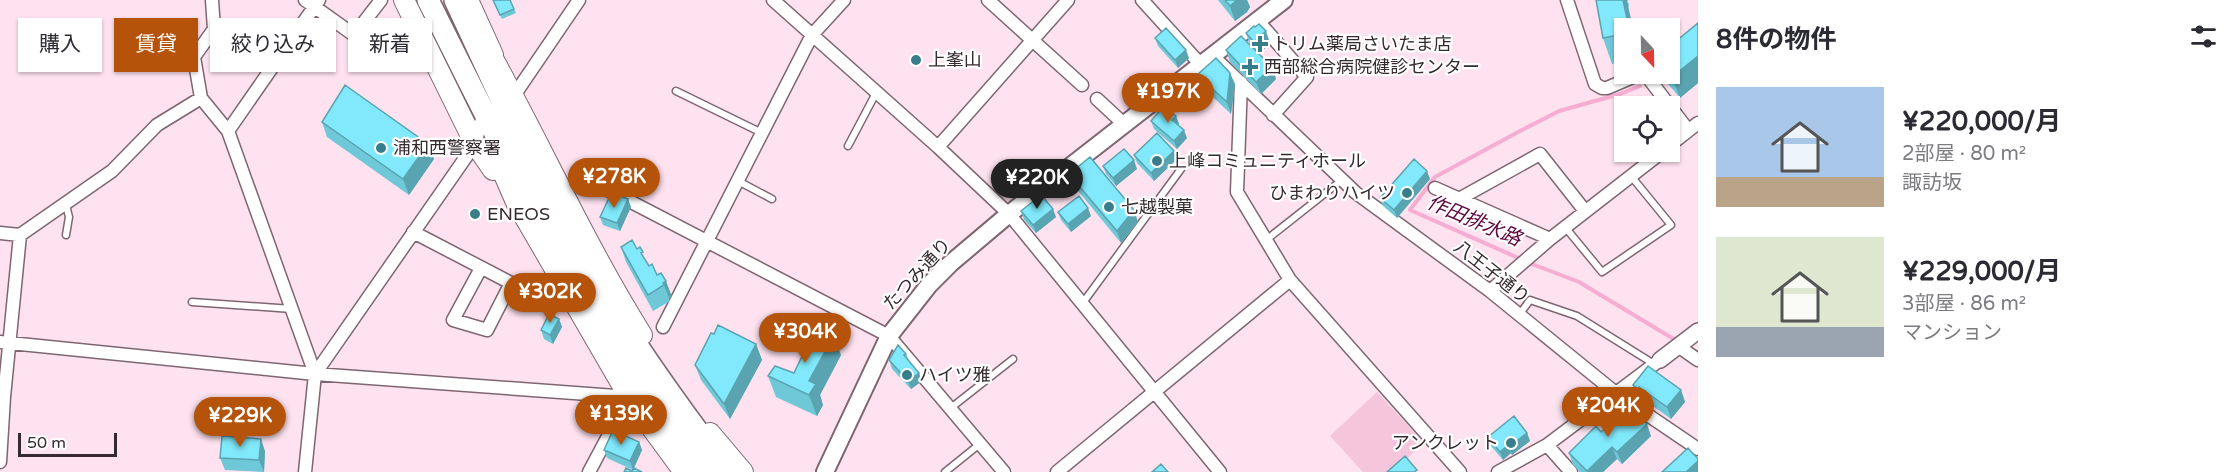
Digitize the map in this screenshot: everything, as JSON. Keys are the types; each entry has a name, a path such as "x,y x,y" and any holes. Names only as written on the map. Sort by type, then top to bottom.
{"highway":[{"path":"404,0 475,144 516,202 629,397 684,472"},
{"path":"426,0 516,202"},
{"path":"426,0 561,256 604,328 704,472"},
{"path":"455,0 490,76 574,244 615,312 686,416 728,472"},
{"path":"460,0 620,299 690,408 743,472"},
{"path":"468,0 509,89"}],"main road":[{"name":"たつみ通り","path":"825,472 889,336 918,299 951,263 1009,214 1284,0"}],"street":[{"path":"212,0 214,28 194,57 201,98 228,131 315,374 305,472"},
{"path":"228,131 313,2 354,35 381,0"},
{"path":"509,89 579,0"},
{"path":"773,0 938,147 1009,214 1220,472"},
{"path":"663,327 812,35 844,0"},
{"path":"988,0 1082,85"},
{"path":"938,147 1031,39 1068,0"},
{"name":"八王子通り","path":"1142,0 1208,61 1240,82 1356,193 1490,291 1617,394 1698,449"},
{"path":"1567,0 1595,84 1607,88 1640,74 1646,75 1693,127 1680,137"},
{"path":"1258,21 1306,77 1273,115"},
{"path":"1240,82 1237,192 1290,280 1460,472"},
{"path":"0,233 20,236 112,171 157,125 201,98"},
{"path":"1096,99 1125,124"},
{"path":"315,374 475,144 481,122"},
{"path":"1459,199 1540,154 1585,211"},
{"path":"1490,291 1550,239 1649,162"},
{"path":"589,180 889,336 952,407 1004,472"},
{"path":"1435,188 1550,239"},
{"path":"413,232 511,283 487,330 453,320 481,268"},
{"path":"0,462 5,342 20,236"},
{"path":"1057,472 1290,280"},
{"path":"1498,472 1547,445 1698,331"},
{"path":"5,342 315,374 629,397 589,472"},
{"path":"1678,346 1698,360"},
{"path":"1547,445 1571,472"}],"lane":[{"path":"676,92 762,133"},
{"path":"848,146 876,93"},
{"path":"1082,304 1181,170"},
{"path":"1565,227 1602,272 1671,225 1631,176"},
{"path":"1266,240 1342,180"},
{"path":"737,181 772,199"},
{"path":"66,204 69,217 66,235"},
{"path":"1519,315 1530,300 1577,316 1657,362"},
{"path":"192,302 292,309"},
{"path":"952,407 1013,359"},
{"path":"945,472 981,443"}],"shaded area":[{"path":"1377,392 1424,443 1392,472 1363,472 1330,436"}],"building":[{"path":"493,0 510,0 514,9 500,15"},
{"path":"1225,0 1237,0 1230,6"},
{"path":"1596,0 1623,0 1627,18 1614,18 1614,36 1603,38"},
{"path":"1698,23 1698,56 1680,71 1680,38"},
{"path":"1259,24 1266,31 1254,42 1246,33"},
{"path":"1166,28 1186,50 1175,60 1155,38"},
{"path":"1241,36 1272,67 1256,82 1226,50"},
{"path":"1216,58 1230,73 1227,102 1197,75"},
{"name":"浦和西警察署","path":"345,85 428,144 403,179 322,122"},
{"path":"1163,107 1176,116 1172,120 1184,130 1174,141 1151,121"},
{"name":"上峰コミュニティホール","path":"1157,133 1174,151 1151,173 1134,155"},
{"path":"1124,149 1134,160 1113,178 1103,166"},
{"path":"1090,157 1134,210 1117,231 1069,174"},
{"path":"1414,159 1427,171 1394,210 1380,198"},
{"path":"616,194 628,199 617,223 600,217 609,198 613,200"},
{"path":"1041,195 1053,209 1033,225 1021,211"},
{"path":"1079,196 1088,208 1068,224 1058,212"},
{"path":"632,240 637,249 640,247 649,266 652,264 657,275 661,273 666,281 664,285 648,295 621,247"},
{"path":"549,314 559,319 550,335 541,330"},
{"path":"718,325 756,344 724,404 695,365 711,333 714,334"},
{"path":"816,327 834,335 809,381 816,384 809,395 768,376 775,366 794,373"},
{"name":"ハイツ雅","path":"898,345 919,373 908,381 889,360"},
{"path":"1648,366 1681,390 1667,407 1633,385"},
{"path":"1629,405 1647,424 1617,452 1612,447 1587,471 1569,453 1596,426 1601,432"},
{"path":"1514,416 1527,433 1500,452 1488,437"},
{"path":"613,430 639,442 630,461 604,450"},
{"path":"222,436 261,439 259,460 220,458"},
{"path":"1688,448 1698,461 1686,472 1662,472"},
{"path":"1405,456 1417,470 1387,472"},
{"path":"1161,464 1168,472 1152,472"},
{"path":"626,468 632,471 634,468 642,472 624,472"}],"waterway":[{"name":"作田排水路","path":"1640,86 1559,111 1520,131 1435,177 1410,210 1532,264 1579,282 1677,341"}],"place":[{"name":"トリム薬局さいたま店","path":"1260,44"},
{"name":"上峯山","path":"916,60"},
{"name":"西部総合病院健診センター","path":"1250,67"},
{"name":"浦和西警察署","path":"381,148"},
{"name":"上峰コミュニティホール","path":"1157,161"},
{"name":"ひまわりハイツ","path":"1407,193"},
{"name":"七越製菓","path":"1109,207"},
{"name":"ENEOS","path":"475,214"},
{"name":"ハイツ雅","path":"907,375"},
{"name":"アンクレット","path":"1511,443"}]}
